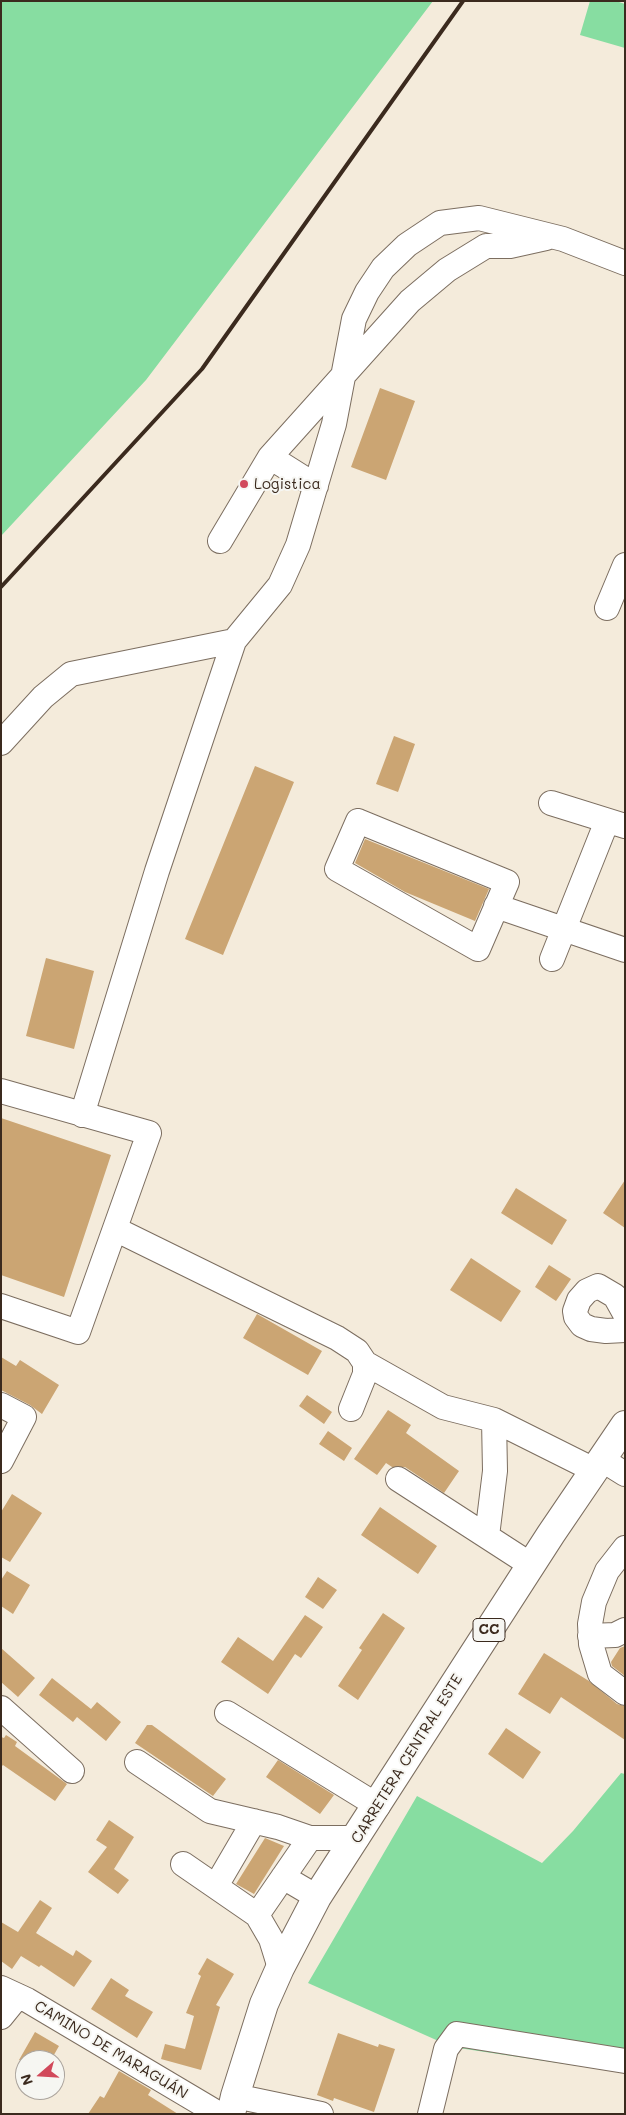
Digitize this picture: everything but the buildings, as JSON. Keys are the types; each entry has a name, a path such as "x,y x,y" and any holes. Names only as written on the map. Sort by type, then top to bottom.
{"main road":[{"name":"CARRETERA CENTRAL ESTE","path":"228,2108 264,2004 280,1968 318,1897 531,1565 625,1425"}],"street":[{"path":"82,1115 157,871 234,641 280,585 298,545 334,424 354,319 367,292 383,268 407,245 440,223 479,218 552,237 625,263"},
{"path":"220,541 270,457 410,301 447,270 486,246 510,246 552,237"},
{"path":"270,457 316,486"},
{"path":"607,608 622,580"},
{"path":"1,743 43,697 71,674 234,641"},
{"path":"551,803 616,823 564,929 552,959"},
{"path":"358,821 507,882 496,906 478,949 337,869 358,821"},
{"path":"496,906 625,950"},
{"path":"1,1091 149,1133 78,1332 1,1306"},
{"path":"115,1229 338,1338 357,1351 365,1362 443,1407 494,1420 625,1474"},
{"path":"625,1314 615,1296 598,1286 583,1296 575,1311 576,1318 582,1325 591,1329 606,1331 625,1330"},
{"path":"351,1409 365,1374 365,1362"},
{"path":"1,1406 24,1418 1,1461"},
{"path":"487,1536 495,1471 494,1420"},
{"path":"398,1479 531,1565"},
{"path":"625,1548 607,1570 594,1602 590,1624 590,1636 595,1662 600,1674 625,1693"},
{"path":"590,1636 615,1635 625,1630"},
{"path":"1,1708 72,1771"},
{"path":"227,1713 378,1806"},
{"path":"137,1762 210,1811 254,1821 310,1838 357,1838"},
{"path":"216,1886 254,1821"},
{"path":"257,1915 310,1838"},
{"path":"183,1864 257,1915 271,1939 280,1968"},
{"path":"283,1877 318,1897"},
{"path":"1,2017 10,1992"},
{"name":"CAMINO DE MARAGUÁN","path":"10,1992 228,2108 321,2114"},
{"path":"430,2114 446,2049 457,2034 625,2061"}],"green space":[{"path":"1,1 433,1 146,380 1,536"},
{"path":"590,1 616,1 625,4 625,48 580,35"},
{"path":"621,1773 625,1774 625,2073 452,2047 308,1983 417,1796 542,1863 573,1831"}],"railway":[{"path":"1,587 202,369 463,1"}],"place":[{"name":"Logistica","path":"244,484"}]}
